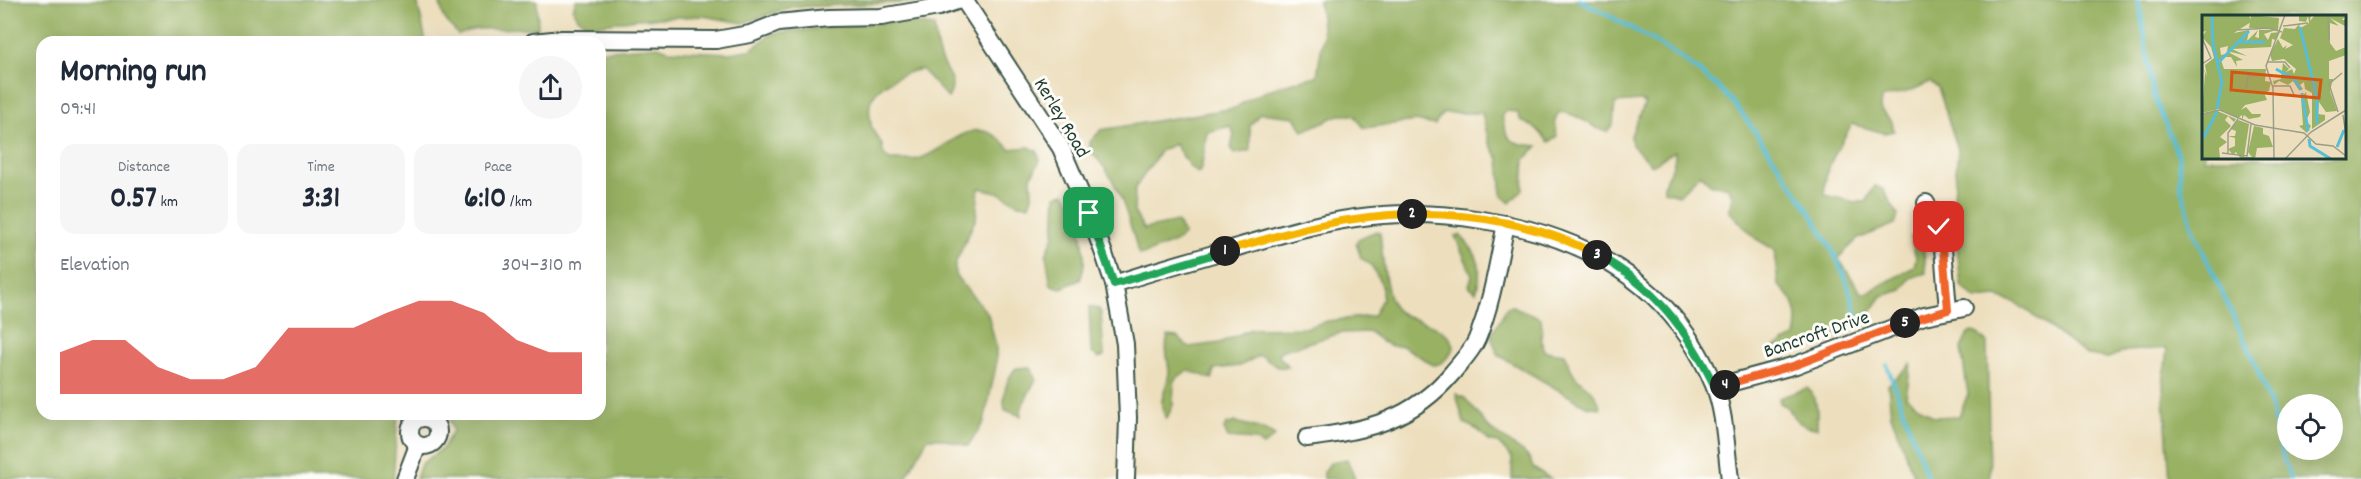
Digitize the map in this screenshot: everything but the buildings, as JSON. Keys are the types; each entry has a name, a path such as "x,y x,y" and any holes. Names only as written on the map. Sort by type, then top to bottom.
{"street":[{"path":"606,39 716,40 750,34 778,23 829,18 881,17 939,7 962,0"},
{"name":"Kerley Road","path":"962,0 1061,148 1089,213 1114,284 1126,356 1128,418 1126,479"},
{"name":"Bancroft Drive","path":"1715,387 1796,365 1924,316 1956,309 1942,236 1926,202"},
{"path":"1114,284 1298,229 1357,218 1426,214 1506,224 1560,238 1610,262 1658,300 1683,328 1703,361 1715,387 1730,479"},
{"path":"1307,438 1346,433 1390,421 1429,396 1446,381 1476,341 1486,313 1506,224"},
{"path":"415,420 410,430 412,439 418,445 432,444 438,431 432,420"},
{"path":"405,479 418,445"}],"green space":[{"path":"0,0 417,0 425,36 36,36 36,420 398,420 393,479 0,479"},
{"path":"439,0 537,0 538,28 476,29 458,35 444,18"},
{"path":"576,0 923,0 924,2 791,7 743,23 703,16 637,19 596,25 586,24 578,18 573,9"},
{"path":"1319,0 2361,0 2361,479 2170,479 2163,386 2167,348 2126,351 2108,358 2087,355 2016,303 1997,297 1976,299 1961,286 1953,207 1958,150 1938,87 1930,82 1910,91 1881,98 1880,108 1892,122 1894,131 1884,133 1852,124 1829,167 1825,185 1825,195 1855,202 1865,202 1875,186 1883,189 1898,215 1895,224 1858,239 1838,258 1861,292 1865,294 1914,267 1916,257 1910,237 1915,236 1924,249 1926,273 1910,278 1902,290 1882,296 1868,316 1845,331 1773,353 1774,347 1795,337 1797,321 1793,302 1778,285 1775,250 1756,239 1729,211 1732,195 1727,186 1711,185 1700,174 1679,195 1664,191 1665,180 1674,164 1675,151 1652,165 1632,145 1631,135 1645,103 1641,101 1615,103 1613,125 1607,132 1578,117 1559,112 1555,121 1557,137 1549,142 1536,128 1521,121 1517,112 1506,111 1502,115 1511,140 1538,146 1525,159 1523,189 1510,203 1502,196 1499,159 1489,142 1482,113 1443,113 1435,125 1415,121 1364,128 1354,115 1339,115 1303,131 1295,117 1260,113 1250,126 1250,151 1234,154 1231,149 1234,134 1230,126 1207,132 1201,170 1198,173 1189,166 1175,144 1161,150 1135,188 1134,212 1144,229 1177,222 1184,234 1177,241 1145,254 1139,254 1121,199 1108,173 1090,152 1090,142 1101,130 1235,108 1255,96 1295,81 1317,76 1323,36"},
{"path":"895,21 934,26 938,52 950,76 951,92 948,98 921,69 907,73 880,89 871,100 870,114 871,125 881,142 883,153 889,160 918,159 931,154 964,134 975,131 986,131 1010,149 1029,147 1037,151 1040,160 1031,177 1032,196 1029,205 1018,204 1000,193 979,188 976,218 955,264 955,275 988,314 996,346 996,366 984,422 968,446 939,438 928,438 905,479 416,479 421,464 443,448 453,431 450,420 606,420 606,50 658,46 668,50 728,53 750,50 773,33"},
{"path":"1065,193 1079,224 1084,260 1080,280 1061,288 1051,285 1046,255 1054,235 1056,195"},
{"path":"1376,231 1380,233 1386,281 1394,307 1407,316 1445,332 1454,348 1443,361 1433,365 1403,346 1392,346 1382,342 1370,332 1341,333 1280,351 1279,356 1289,367 1277,367 1260,355 1240,366 1214,369 1212,379 1188,370 1174,380 1173,405 1167,418 1163,412 1162,401 1169,371 1166,349 1168,336 1177,337 1189,347 1220,343 1251,329 1305,328 1327,321 1373,316 1382,299 1382,285 1371,265 1361,258 1356,243 1358,239"},
{"path":"1460,235 1478,260 1479,275 1476,292 1469,286 1472,275 1455,236"},
{"path":"1512,306 1541,318 1544,351 1564,354 1576,377 1594,394 1600,408 1586,406 1498,355 1491,336 1507,307"},
{"path":"1089,307 1099,309 1101,313 1104,356 1099,358 1091,352"},
{"path":"1972,332 1978,334 1987,343 1990,479 1915,479 1891,415 1888,385 1911,364 1906,397 1934,417 1959,416 1968,394 1961,348 1968,334"},
{"path":"1031,367 1036,379 1021,408 1021,416 1005,410 1006,388 1013,372 1016,368"},
{"path":"1807,388 1814,396 1817,428 1803,425 1780,403 1779,398"},
{"path":"1456,394 1465,398 1490,429 1523,452 1530,459 1533,468 1551,479 1512,479 1512,458 1498,443 1489,441 1478,430 1464,423"},
{"path":"1236,422 1262,429 1275,436 1263,446 1255,440 1228,438 1224,429 1226,425"},
{"path":"1347,459 1355,479 1324,479 1324,472 1331,462"}],"waterway":[{"path":"1580,0 1681,58 1721,90 1737,108 1773,157 1823,234 1847,283 1859,323"},
{"path":"2137,0 2153,94 2179,158 2181,187 2194,232 2255,363 2272,411 2291,479"},
{"path":"1887,365 1928,479"}],"route":[{"path":"1089,213 1114,284 1298,229 1357,218 1387,214 1426,214 1466,217 1527,228 1560,238 1610,262 1658,300 1688,336 1715,387 1796,365 1924,316 1948,310 1942,236 1939,227"}]}
